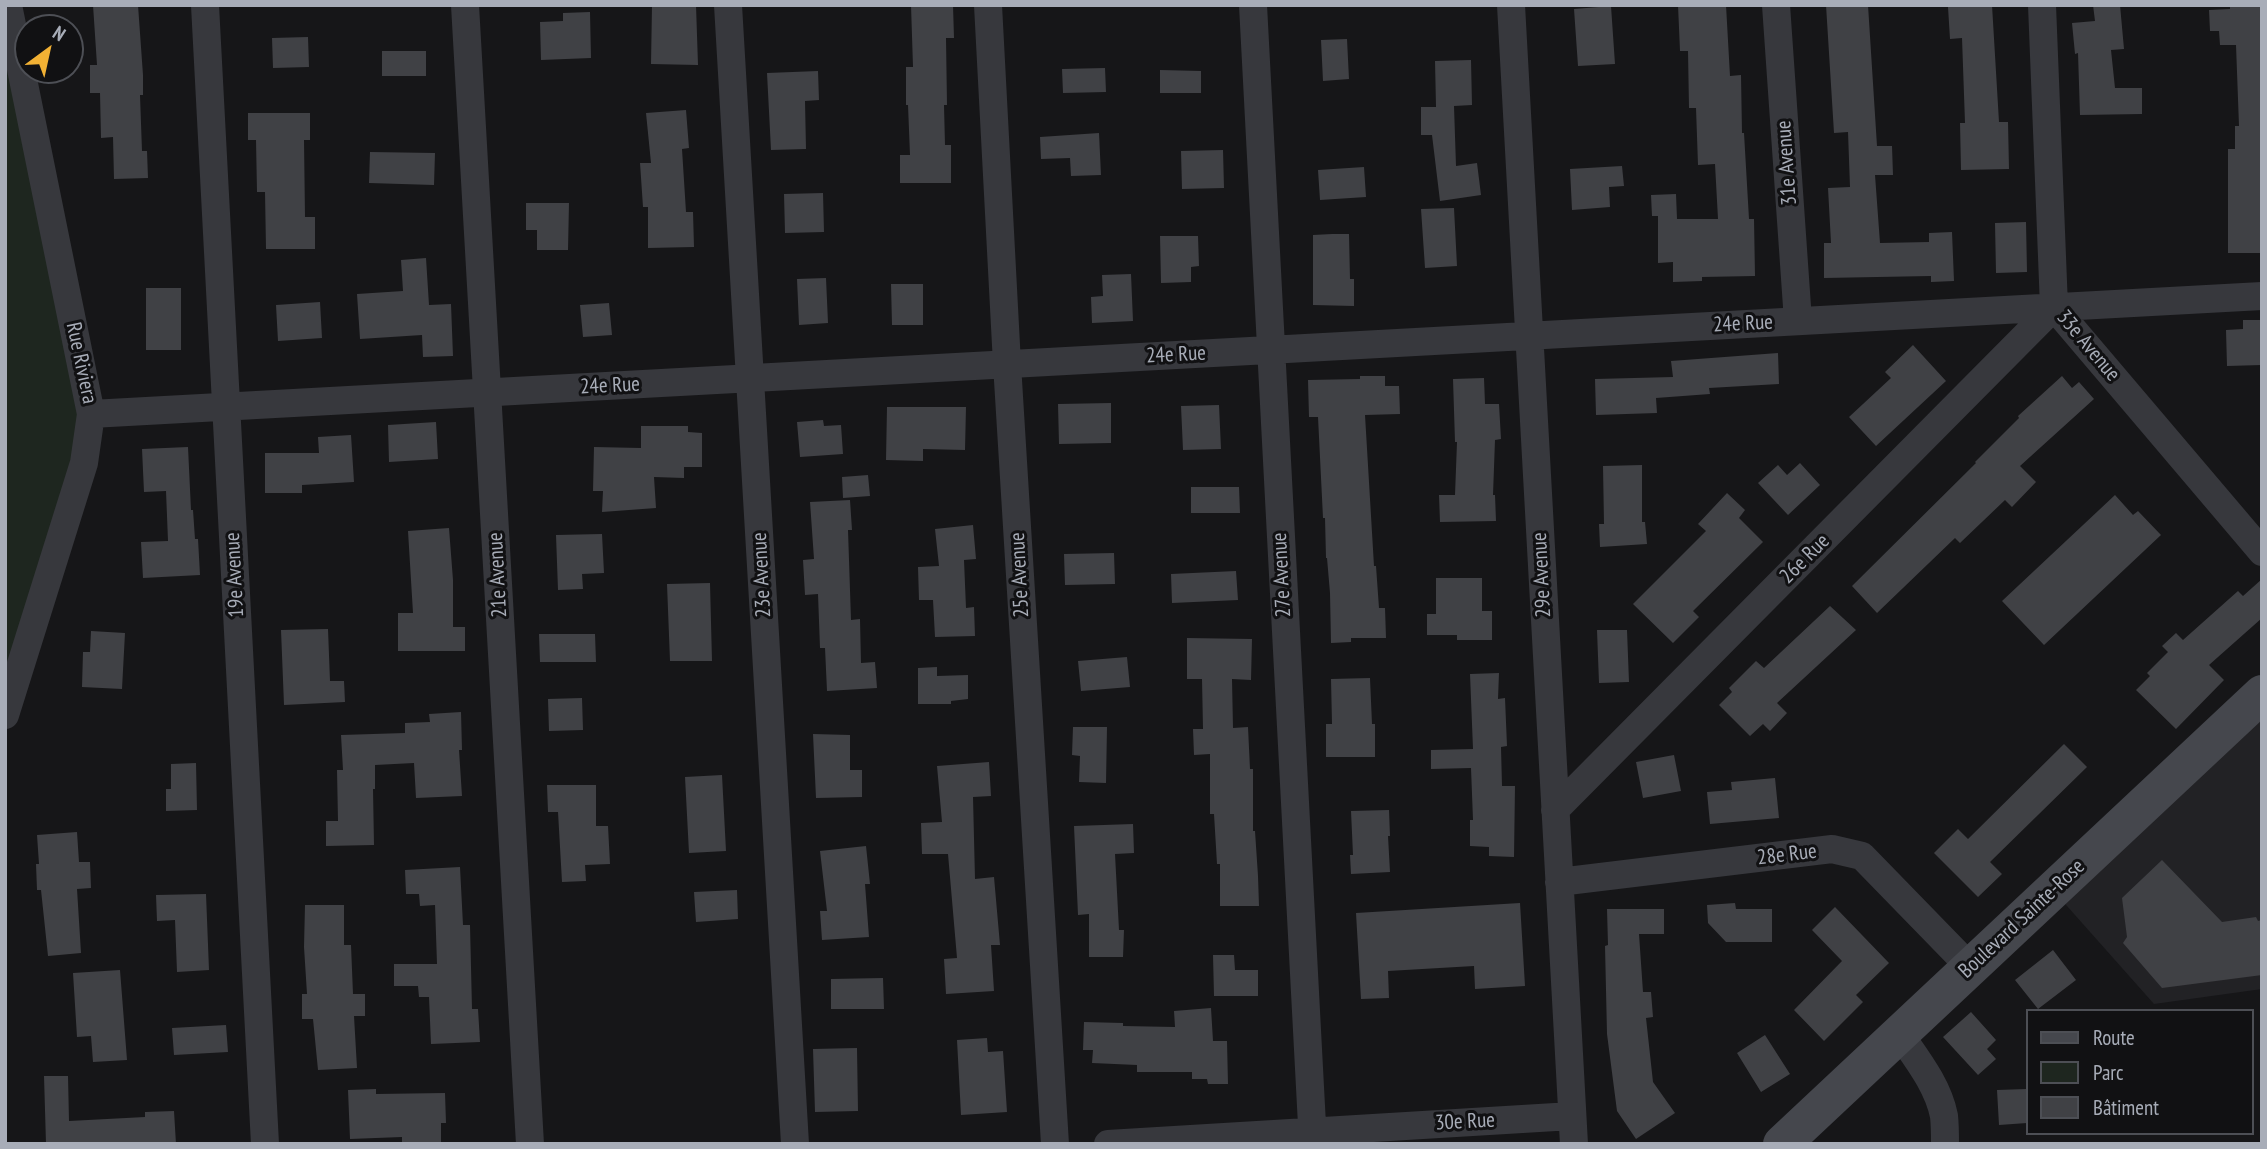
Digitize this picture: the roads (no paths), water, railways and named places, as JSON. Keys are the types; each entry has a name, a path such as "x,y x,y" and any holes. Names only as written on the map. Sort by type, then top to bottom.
{"street":[{"name":"Rue Riviera","path":"5,715 84,464 91,415 8,5"},
{"name":"19e Avenue","path":"205,5 265,1144"},
{"name":"21e Avenue","path":"465,5 530,1144"},
{"name":"23e Avenue","path":"729,5 795,1144"},
{"name":"25e Avenue","path":"988,5 1007,364 1055,1144"},
{"name":"27e Avenue","path":"1253,5 1313,1138"},
{"name":"29e Avenue","path":"1511,5 1574,1144"},
{"name":"31e Avenue","path":"1776,5 1798,321"},
{"name":"33e Avenue","path":"2042,5 2054,307 2262,552"},
{"name":"24e Rue","path":"91,415 2262,296"},
{"name":"26e Rue","path":"1555,810 2054,307"},
{"name":"Boulevard Sainte-Rose","path":"1782,1144 2262,694"},
{"name":"28e Rue","path":"1559,883 1832,849 1862,856 1970,967"},
{"path":"1899,1033 1916,1057 1938,1099 1944,1117 1945,1144"},
{"name":"30e Rue","path":"1108,1144 1313,1138 1572,1116"}]}
